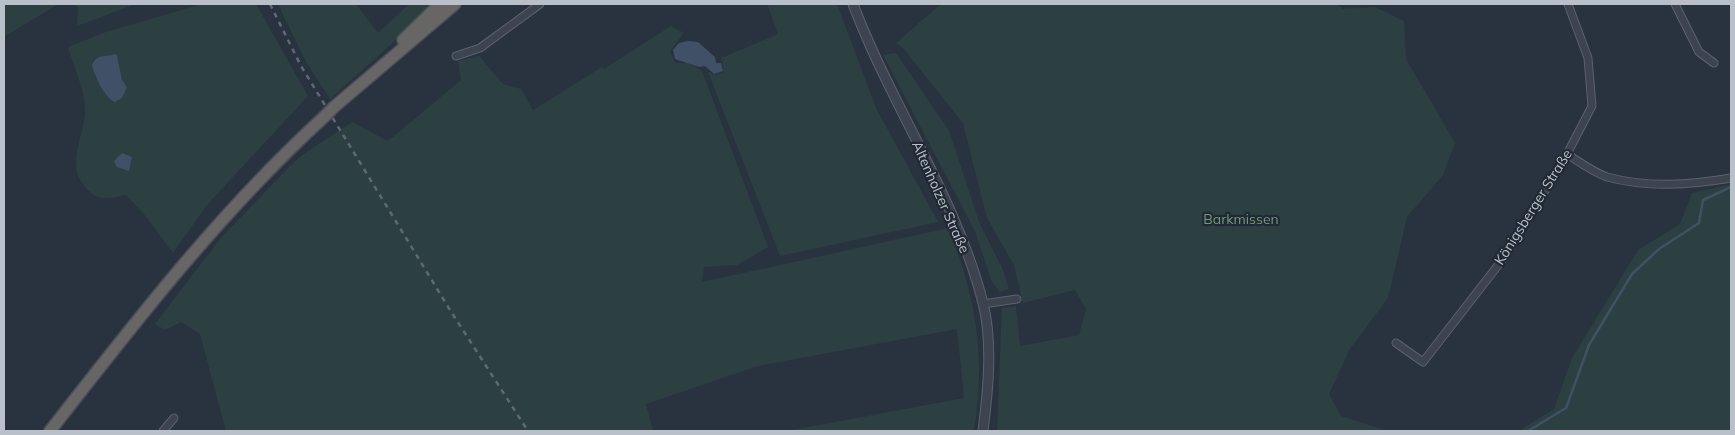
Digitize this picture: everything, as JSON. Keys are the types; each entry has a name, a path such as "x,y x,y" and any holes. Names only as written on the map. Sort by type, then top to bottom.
{"highway":[{"path":"50,431 150,304 213,230 265,174 440,4"},
{"path":"334,107 455,4"}],"street":[{"path":"456,56 480,48 540,4"},
{"name":"Altenholzer Straße","path":"853,4 872,55 962,238 983,304 988,371 983,431"},
{"name":"Königsberger Straße","path":"1396,343 1423,362 1506,255 1592,106 1588,58 1568,4"},
{"path":"1675,4 1699,52 1714,63"},
{"path":"1566,154 1606,176 1644,183 1689,185 1731,178"},
{"path":"983,304 1017,299"},
{"path":"162,431 174,418"}],"green space":[{"path":"4,4 58,4 4,37"},
{"path":"74,4 136,4 77,26 78,8"},
{"path":"202,4 256,4 308,96 207,205 173,253 143,213 126,195 109,198 99,197 90,192 79,178 76,160 84,123 85,106 82,89 68,47 106,32","holes":["117,55 122,80 127,87 105,90 94,75 109,56"]},
{"path":"278,4 356,4 378,33 409,4 433,4 330,99 306,62"},
{"path":"767,4 837,4 876,108 938,222 780,256 708,72 715,75 724,73 721,58 778,34"},
{"name":"Barkmissen","path":"941,4 1337,4 1343,9 1375,7 1404,21 1406,59 1455,143 1443,175 1407,217 1388,298 1350,349 1329,394 1341,416 1388,431 997,431 1002,308 1016,306 1020,346 1079,335 1086,309 1075,290 1023,303 1014,265 987,218 963,123 903,48 896,43"},
{"path":"671,26 684,33 670,51 675,63 688,63 702,71 768,247 737,265 704,267 702,282 949,228 966,279 976,328 979,377 974,431 787,431 964,398 957,329 758,366 646,404 653,431 226,431 200,334 181,322 165,330 155,324 220,239 302,155 352,122 388,141 461,80 458,61 479,56 503,84 521,89 533,110 602,67 604,69"},
{"path":"896,53 949,131 979,222 1003,270 1009,289 1000,292 992,282 975,231 883,55"},
{"path":"1731,184 1731,431 1519,431 1554,409 1572,358 1638,250 1680,224 1692,193"}],"water":[{"path":"688,41 698,42 715,57 716,63 721,63 723,71 714,74 705,66 699,67 675,59 673,50 679,43"},
{"path":"117,55 122,80 127,87 122,98 115,102 107,96 98,81 92,65 99,57"},
{"path":"122,153 132,157 129,171 117,167 114,161"}],"waterway":[{"path":"1528,431 1566,408 1589,345 1632,274 1659,249 1699,223 1703,200 1731,187"}],"railway":[{"path":"270,4 301,66 450,310 528,431"}]}
